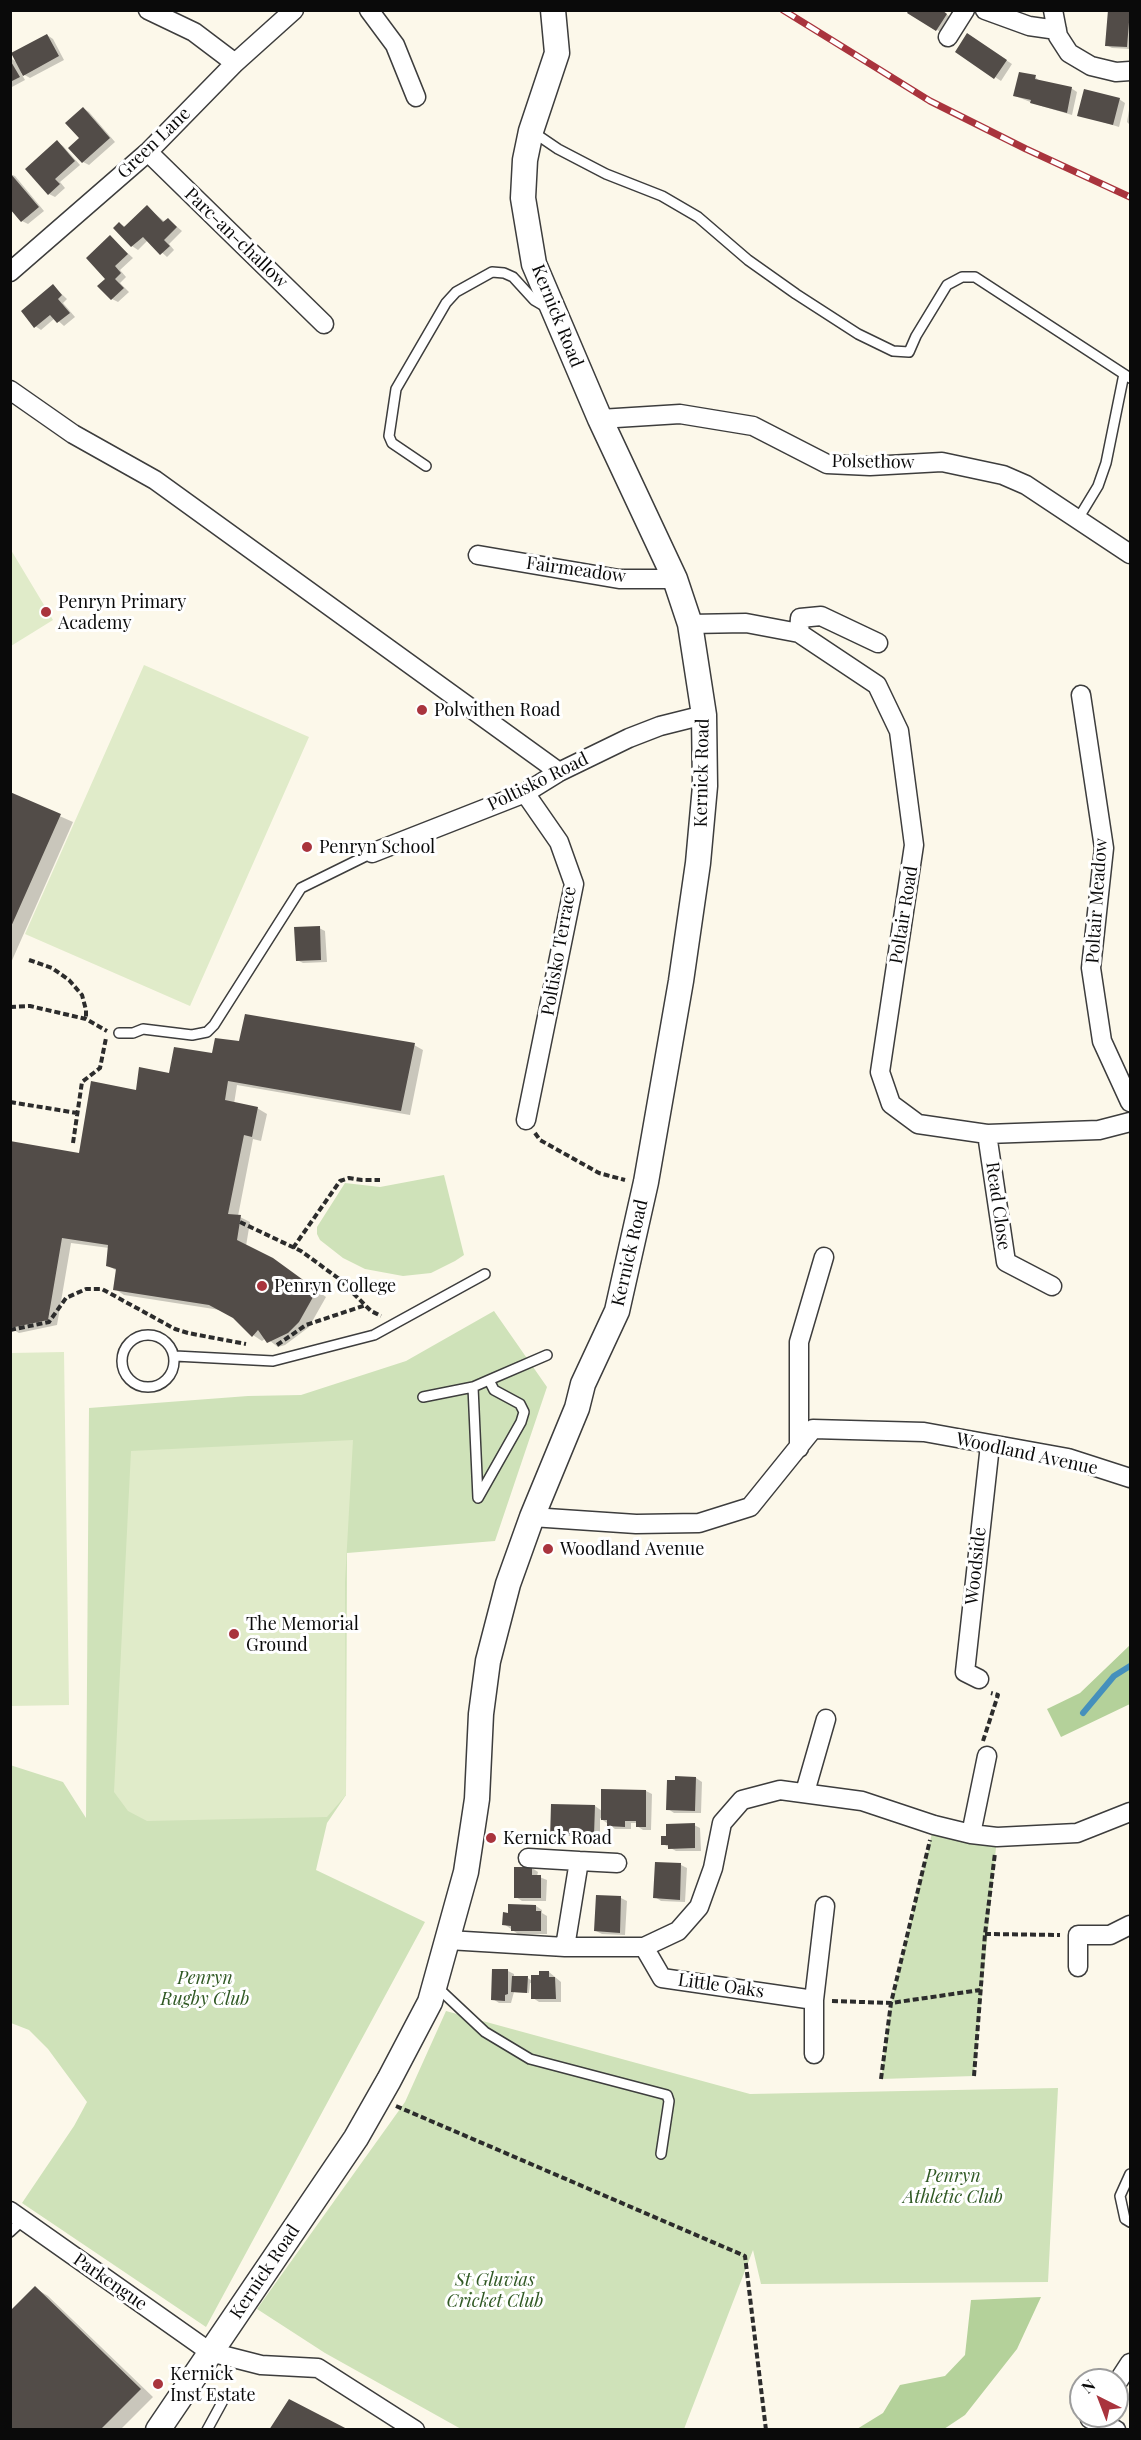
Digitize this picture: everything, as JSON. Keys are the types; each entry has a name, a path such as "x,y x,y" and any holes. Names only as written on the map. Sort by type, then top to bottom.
{"street":[{"path":"148,10 194,32 235,63"},
{"name":"Green Lane","path":"14,262 148,152 235,63 294,10"},
{"path":"369,10 395,45 416,97"},
{"name":"Kernick Road","path":"158,2430 356,2138 430,2002 466,1872 477,1799 481,1713 488,1661 508,1584 531,1517 577,1408 591,1366 618,1311 645,1186 681,981 698,863 705,786 704,715 690,624 675,579 600,418 534,264 523,198 525,160 531,131 557,53 554,10"},
{"path":"948,37 965,10"},
{"path":"985,10 1029,26 1057,30"},
{"path":"1053,10 1057,30 1069,53 1091,66 1116,72 1131,71"},
{"name":"Parc-an-challow","path":"148,152 324,324"},
{"path":"10,390 73,434 155,480 559,772"},
{"name":"Polsethow","path":"600,418 680,414 753,426 827,464 870,466 942,462 1003,474 1026,485 1131,554"},
{"name":"Fairmeadow","path":"478,555 619,579 675,579"},
{"path":"799,633 800,618 820,616 878,643"},
{"name":"Poltair Road","path":"690,624 746,623 799,633 877,685 899,731 914,845 880,1072 891,1104 918,1124 987,1134 1098,1130 1131,1122"},
{"name":"Poltair Meadow","path":"1081,695 1104,848 1091,968 1102,1041 1131,1102"},
{"name":"Poltisko Road","path":"372,854 525,793 559,772 629,738 660,726 704,715"},
{"name":"Poltisko Terrace","path":"525,793 559,842 574,884 526,1120"},
{"name":"Read Close","path":"987,1134 1006,1262 1052,1286"},
{"path":"799,1448 799,1342 824,1257"},
{"name":"Woodland Avenue","path":"531,1517 636,1524 699,1523 750,1507 813,1430 924,1432 1068,1458 1131,1478"},
{"name":"Woodside","path":"979,1679 964,1672 990,1444"},
{"path":"805,1792 826,1719"},
{"path":"971,1834 987,1756"},
{"path":"448,1940 566,1947 644,1947 678,1931 699,1907 713,1868 722,1823 742,1800 780,1790 862,1801 934,1825 971,1834 997,1837 1077,1833 1130,1816"},
{"path":"528,1858 617,1863"},
{"path":"566,1947 579,1862"},
{"path":"814,2054 814,2000 825,1906"},
{"path":"1078,1967 1078,1935 1110,1935 1131,1925"},
{"name":"Little Oaks","path":"644,1947 663,1978 814,2000"},
{"name":"Parkengue","path":"15,2221 210,2352"},
{"path":"210,2352 261,2365 318,2368 415,2430"}],"lane":[{"path":"531,131 558,149 606,174 662,196 689,212 748,260 796,294 858,334 894,351 909,352 916,336 947,285 962,278 975,277 1127,376 1106,463 1098,486 1077,519"},
{"path":"426,466 392,443 389,436 396,389 446,303 456,292 492,272 504,273 513,278 534,300 553,310"},
{"path":"119,1033 133,1033 143,1029 192,1035 207,1032 214,1025 301,888 372,854"},
{"path":"175,1356 273,1362 374,1335 485,1274"},
{"path":"153,1335 165,1342 175,1356 172,1374 164,1382 154,1386 140,1387 130,1381 123,1371 121,1357 127,1344 139,1337 153,1335"},
{"path":"423,1397 473,1387 547,1355"},
{"path":"473,1387 478,1498 521,1422 524,1412 520,1404 494,1390 489,1380"},
{"path":"435,1985 485,2032 530,2058 667,2095 669,2102 661,2154"},
{"path":"1131,2174 1120,2196 1125,2219 1131,2222"},
{"path":"207,2430 225,2397"}],"path":[{"path":"28,960 52,968 69,980 82,995 86,1019"},
{"path":"10,1007 30,1006 86,1019 107,1031 119,1033"},
{"path":"73,1143 82,1082 100,1068 106,1039"},
{"path":"10,1102 77,1113"},
{"path":"526,1120 540,1140 599,1173 645,1186"},
{"path":"293,1248 340,1181 349,1178 380,1179"},
{"path":"240,1222 293,1248 338,1278 371,1311 395,1323"},
{"path":"10,1330 49,1322 66,1298 86,1289 102,1289 175,1329 256,1346"},
{"path":"271,1347 306,1325 366,1305"},
{"path":"987,1756 979,1753 998,1695"},
{"path":"881,2079 891,2003 934,1825"},
{"path":"974,2076 985,1934 997,1837"},
{"path":"985,1934 1078,1935"},
{"path":"814,2000 891,2003 980,1990"},
{"path":"379,2098 745,2256 766,2430"}],"green space":[{"path":"11,550 53,620 10,646"},
{"path":"144,665 309,737 190,1006 25,934"},
{"path":"444,1175 464,1255 431,1273 403,1276 365,1269 343,1258 320,1240 317,1234 317,1227 345,1183 380,1187"},
{"name":"Penryn Rugby Club","path":"494,1311 547,1387 495,1541 347,1553 346,1795 327,1823 316,1870 425,1922 206,2327 22,2203 74,2126 87,2102 48,2049 29,2030 11,2023 10,1765 63,1782 86,1818 89,1408 248,1396 301,1395 406,1361"},
{"path":"64,1352 69,1705 11,1706 11,1353"},
{"name":"The Memorial Ground","path":"353,1440 345,1582 346,1795 327,1817 147,1821 128,1811 114,1792 131,1451"},
{"path":"1130,1645 1130,1704 1061,1737 1047,1709 1080,1693"},
{"path":"934,1825 997,1837 974,2076 881,2079 891,2003"},
{"path":"446,2011 750,2094 1058,2088 1048,2282 761,2284 753,2250 684,2429 461,2429 325,2353 257,2309 405,2102"},
{"path":"1041,2297 1017,2349 965,2415 944,2429 857,2429 883,2413 900,2385 945,2376 965,2355 971,2300"}],"building":[{"path":"909,10 942,10 947,14 936,31 907,13"},
{"path":"1108,10 1130,10 1127,47 1105,46"},
{"path":"967,33 1007,60 994,79 955,52"},
{"path":"47,34 59,56 23,76 11,53"},
{"path":"10,60 20,77 10,82"},
{"path":"1019,72 1036,75 1035,79 1072,87 1067,113 1013,96"},
{"path":"1084,89 1120,98 1113,125 1077,116"},
{"path":"83,107 110,138 82,163 68,148 79,138 65,123"},
{"path":"57,140 75,161 55,179 60,184 48,195 25,169"},
{"path":"10,173 39,207 21,222 10,209"},
{"path":"147,205 163,222 168,218 177,227 164,240 170,246 160,255 143,237 131,247 113,228 119,222 124,227"},
{"path":"110,235 128,254 115,266 121,273 115,279 124,288 111,300 97,286 105,279 86,258"},
{"path":"53,284 62,295 58,299 70,313 57,323 50,315 34,328 21,311"},
{"path":"10,792 61,814 10,929"},
{"path":"320,926 321,960 296,961 294,927"},
{"path":"245,1014 415,1043 401,1111 228,1081 225,1100 258,1107 252,1137 244,1135 228,1214 241,1215 237,1240 273,1258 317,1290 299,1322 288,1333 267,1343 258,1330 252,1337 233,1318 209,1305 113,1290 116,1269 106,1266 108,1245 62,1238 48,1320 10,1328 10,1141 79,1153 91,1081 136,1090 139,1067 169,1073 174,1047 212,1053 215,1038 239,1041"},
{"path":"675,1776 696,1777 695,1811 666,1810 667,1780 675,1780"},
{"path":"601,1789 646,1790 646,1827 636,1827 636,1821 625,1821 625,1827 607,1826 607,1820 601,1820"},
{"path":"551,1804 595,1805 594,1836 589,1836 589,1842 571,1842 571,1834 559,1833 558,1840 550,1840"},
{"path":"695,1823 695,1848 668,1849 668,1845 661,1845 661,1836 666,1836 666,1824"},
{"path":"655,1862 681,1863 680,1900 653,1898"},
{"path":"514,1867 532,1867 532,1875 541,1875 541,1898 514,1898"},
{"path":"596,1895 621,1896 620,1933 594,1931"},
{"path":"508,1904 536,1905 536,1911 541,1911 541,1931 511,1931 511,1926 502,1925 503,1912 508,1913"},
{"path":"492,1969 508,1969 508,1994 505,1995 505,2001 491,2000"},
{"path":"539,1971 549,1971 549,1977 555,1977 556,1999 531,1999 531,1975 539,1975"},
{"path":"512,1976 528,1976 527,1993 511,1992"},
{"path":"35,2286 141,2389 100,2430 10,2430 10,2311"},
{"path":"289,2399 349,2430 269,2430"}],"waterway":[{"path":"1083,1713 1114,1676 1130,1666"}],"railway":[{"path":"783,10 930,101 1130,197"}],"place":[{"name":"Penryn Primary Academy","path":"46,612"},
{"name":"Polwithen Road","path":"422,710"},
{"name":"Penryn School","path":"307,847"},
{"name":"Penryn College","path":"262,1286"},
{"name":"Woodland Avenue","path":"548,1549"},
{"name":"The Memorial Ground","path":"234,1634"},
{"name":"Kernick Road","path":"491,1838"},
{"name":"Kernick Inst Estate","path":"158,2384"}],"park label":[{"name":"Penryn Athletic Club","path":"953,2186"},
{"name":"St Gluvias Cricket Club","path":"495,2290"}]}
